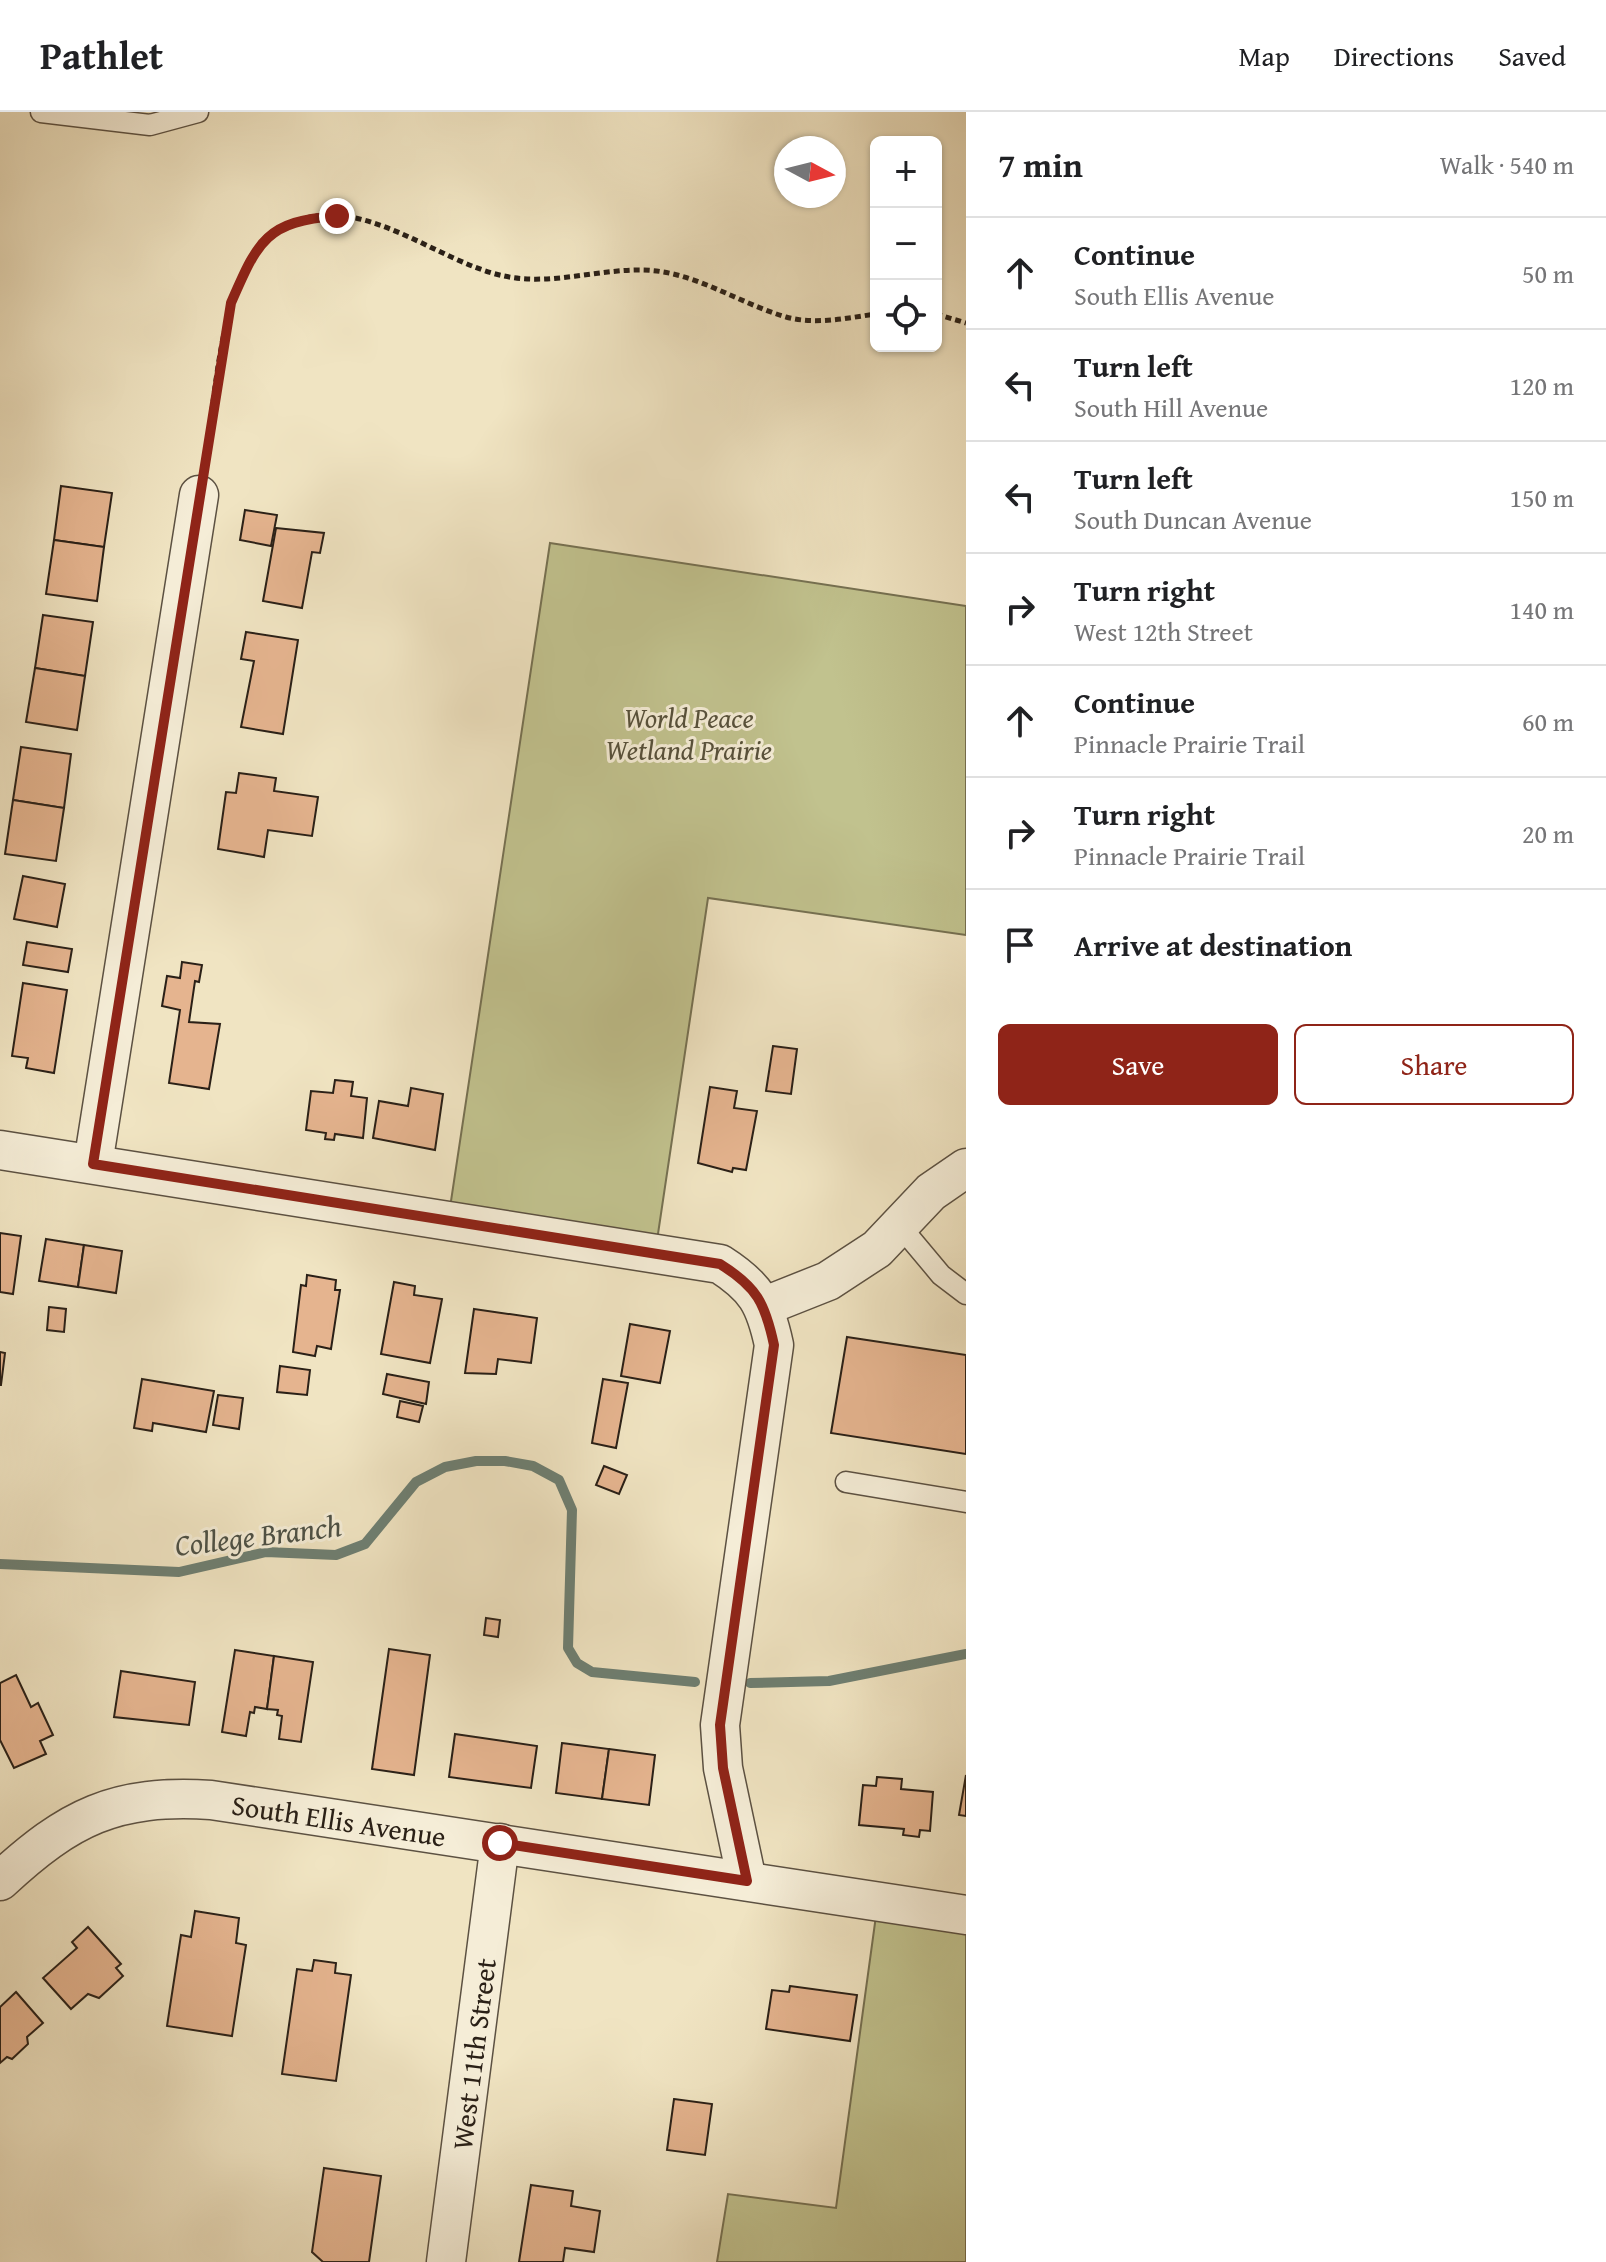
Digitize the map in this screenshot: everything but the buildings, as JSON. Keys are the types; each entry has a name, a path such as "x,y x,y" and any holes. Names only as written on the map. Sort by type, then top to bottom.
{"street":[{"path":"93,1164 199,495"},
{"path":"0,1150 720,1264 745,1280 765,1306 774,1345 720,1725 723,1768 747,1881"},
{"path":"765,1306 828,1281 877,1249 931,1192 966,1168"},
{"name":"South Ellis Avenue","path":"0,1881 37,1847 73,1824 118,1804 163,1797 211,1800 966,1915"},
{"name":"West 11th Street","path":"446,2262 500,1843"}],"lane":[{"path":"41,112 150,125 198,112"},
{"path":"900,1226 941,1275 966,1294"},
{"path":"846,1482 966,1502"}],"path":[{"path":"199,495 231,303 247,266 267,235 300,219 337,216 373,223 505,276 544,278 643,270 679,275 788,317 826,321 870,315"},
{"path":"942,316 966,323"}],"green space":[{"name":"World Peace Wetland Prairie","path":"550,543 966,606 966,935 708,898 655,1254 448,1221"},
{"path":"878,1901 966,1915 966,2262 717,2262 728,2194 836,2208"}],"waterway":[{"name":"College Branch","path":"0,1564 179,1572 266,1552 336,1555 365,1544 416,1482 445,1467 476,1461 505,1461 533,1466 559,1480 572,1510 568,1648 577,1663 592,1672 695,1682"},
{"name":"College Branch","path":"750,1683 829,1681 966,1654"}],"route":[{"path":"337,216 300,219 267,235 247,266 231,303 93,1164 720,1264 745,1280 765,1306 774,1345 720,1725 723,1768 747,1881 500,1843"}]}
